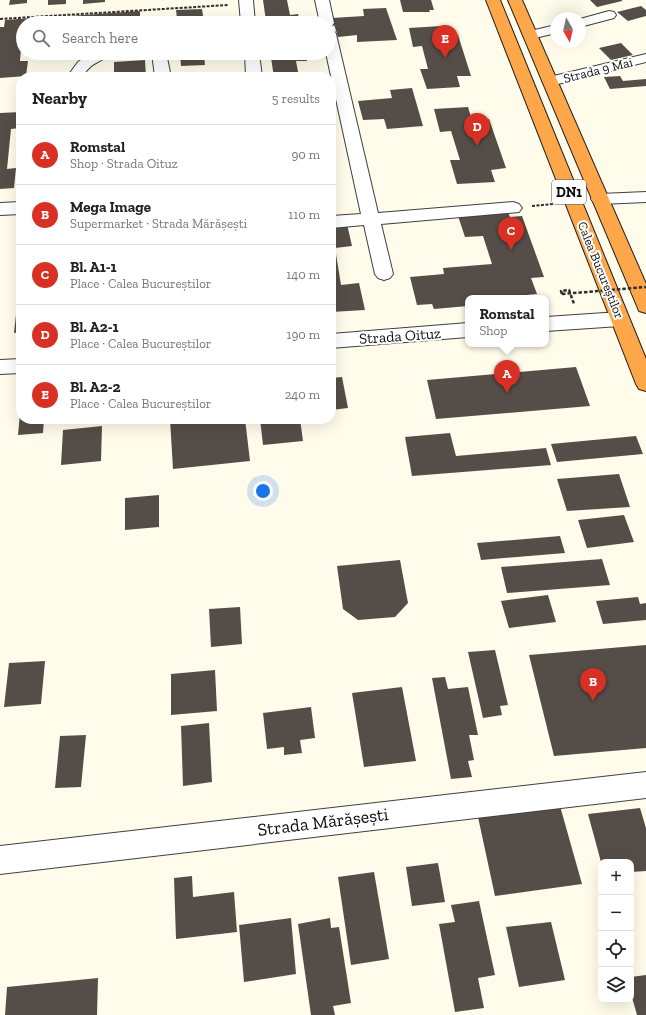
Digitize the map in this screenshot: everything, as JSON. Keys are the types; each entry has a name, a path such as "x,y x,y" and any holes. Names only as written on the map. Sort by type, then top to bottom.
{"highway":[{"name":"Calea Bucureștilor","path":"493,0 646,384"},
{"name":"Calea Bucureștilor","path":"516,0 646,306"}],"street":[{"path":"322,0 325,16"},
{"path":"246,2 247,16"},
{"path":"586,21 609,15"},
{"path":"531,35 550,30"},
{"name":"Strada 9 Mai","path":"550,81 646,58"},
{"path":"77,72 88,60"},
{"path":"160,60 162,72"},
{"path":"253,60 254,72"},
{"path":"335,60 370,220 384,274"},
{"path":"600,199 646,197"},
{"path":"0,209 16,208"},
{"path":"336,222 513,208"},
{"path":"549,324 620,319"},
{"name":"Strada Oituz","path":"336,341 465,330"},
{"path":"0,368 16,366"},
{"name":"Strada Mărășești","path":"0,860 646,785"}],"path":[{"path":"43,16 246,2"},
{"path":"0,19 16,18"},
{"path":"513,208 574,202"},
{"path":"569,290 561,291 562,294 646,287"}],"building":[{"path":"10,0 27,0 27,3 9,5"},
{"path":"48,0 66,0 66,4 48,5"},
{"path":"83,0 105,0 105,2 83,4"},
{"path":"263,0 287,0 290,15 298,14 298,16 265,16"},
{"path":"400,0 431,0 434,10 429,10 430,12 403,12"},
{"path":"590,0 622,0 622,1 597,7"},
{"path":"641,6 646,10 646,16 628,21 617,12"},
{"path":"386,8 397,40 357,42 357,35 338,37 336,31 336,18 364,16 363,9"},
{"path":"202,9 203,16 177,16 176,10"},
{"path":"140,11 140,16 69,16"},
{"path":"16,19 16,60 28,61 27,72 16,72 16,77 0,78 0,27 4,27 5,20"},
{"path":"441,26 444,36 458,35 471,76 457,76 460,87 427,89 420,69 428,69 422,46 413,47 409,28"},
{"path":"621,43 633,55 611,60 599,48"},
{"path":"145,60 146,72 114,72 114,62"},
{"path":"181,60 204,60 205,65 181,66"},
{"path":"271,60 307,60 296,61 298,72 273,72"},
{"path":"620,76 623,81 646,79 646,86 610,89 604,77"},
{"path":"412,88 423,126 387,129 384,119 363,120 358,101 392,98 390,90"},
{"path":"468,107 472,120 489,119 506,168 491,170 495,182 457,184 450,160 460,160 451,131 440,132 434,109"},
{"path":"16,112 16,128 11,129 7,169 16,168 14,188 0,189 0,113"},
{"path":"508,212 510,217 522,216 544,277 531,278 537,294 465,295 465,306 434,309 432,304 417,305 410,277 444,274 443,268 492,264 483,236 465,237 458,216"},
{"path":"347,224 352,246 336,248 336,225"},
{"path":"336,254 341,285 359,283 365,310 336,312"},
{"path":"16,314 16,333 14,333"},
{"path":"576,367 590,406 436,419 427,380"},
{"path":"342,377 348,408 336,409 336,378"},
{"path":"19,424 44,424 43,433 18,435"},
{"path":"170,424 246,424 250,461 173,469"},
{"path":"261,424 301,424 303,441 263,445"},
{"path":"102,426 101,461 61,465 63,430"},
{"path":"450,433 456,456 546,448 551,465 412,476 405,437"},
{"path":"636,436 643,454 557,462 551,444"},
{"path":"619,474 630,507 567,511 557,479"},
{"path":"159,495 159,527 125,530 125,498"},
{"path":"624,515 634,542 587,548 578,520"},
{"path":"560,536 565,553 481,560 477,543"},
{"path":"602,559 610,585 507,593 501,567"},
{"path":"400,560 408,603 395,617 358,620 343,609 337,566"},
{"path":"548,595 556,622 509,628 501,601"},
{"path":"638,597 640,604 646,603 646,620 603,624 596,601"},
{"path":"240,607 242,644 211,647 209,609"},
{"path":"646,645 646,748 554,756 529,655"},
{"path":"495,650 508,705 500,706 502,715 483,718 468,652"},
{"path":"45,661 41,704 4,707 9,663"},
{"path":"215,670 217,711 171,715 171,674"},
{"path":"445,677 448,689 468,687 478,735 469,735 474,760 468,761 472,777 451,779 432,678"},
{"path":"402,687 416,761 364,767 352,693"},
{"path":"311,707 315,738 300,740 302,753 284,755 284,747 267,749 263,713"},
{"path":"209,723 212,782 183,786 181,726"},
{"path":"86,735 81,787 55,788 60,736"},
{"path":"560,806 582,884 495,896 478,817"},
{"path":"640,808 646,828 646,871 634,872 634,859 600,859 588,814"},
{"path":"438,863 445,902 412,906 406,867"},
{"path":"374,872 389,959 351,965 338,877"},
{"path":"192,876 193,897 234,892 237,932 176,939 174,878"},
{"path":"479,901 495,975 478,978 484,1008 455,1012 439,924 455,922 451,905"},
{"path":"291,918 296,974 244,982 239,925"},
{"path":"330,918 331,928 339,927 351,1003 333,1006 335,1015 311,1015 298,924"},
{"path":"551,922 565,980 519,987 506,927"},
{"path":"646,975 646,1015 637,1015 634,1003 634,977"},
{"path":"98,978 97,1015 5,1015 7,987"}],"place":[{"name":"Bl. A2-2","path":"445,58"},
{"name":"Bl. A2-1","path":"477,146"},
{"name":"Bl. A1-1","path":"511,250"},
{"name":"Romstal","path":"507,393"},
{"name":"Mega Image","path":"593,701"}]}
